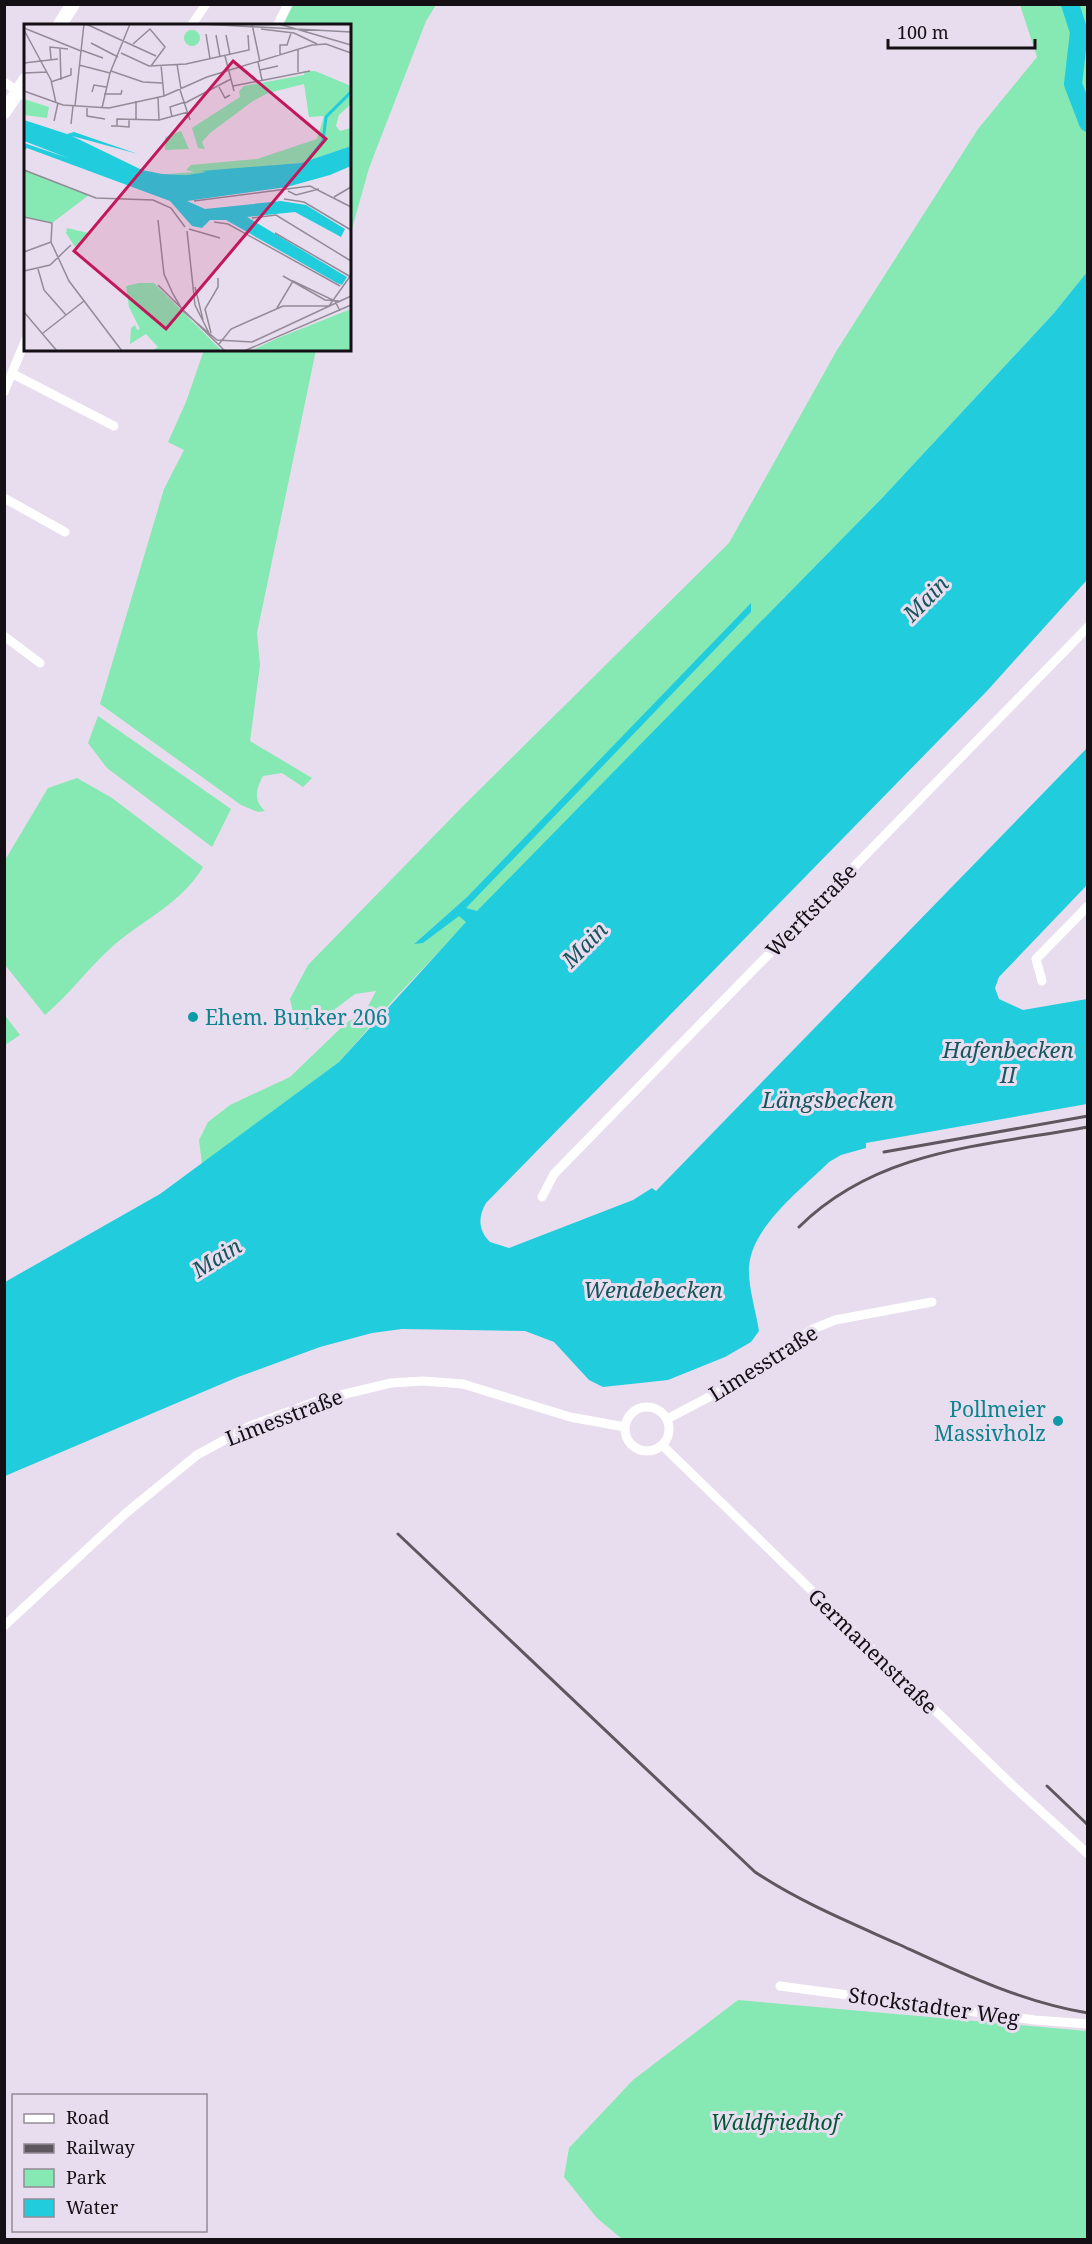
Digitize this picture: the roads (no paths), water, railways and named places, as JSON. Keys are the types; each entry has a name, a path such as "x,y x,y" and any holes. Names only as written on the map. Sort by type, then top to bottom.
{"street":[{"path":"60,24 73,4"},
{"path":"192,24 206,4"},
{"path":"278,24 288,4"},
{"path":"4,82 21,94 4,112"},
{"path":"4,392 24,344"},
{"path":"9,378 114,426"},
{"path":"4,498 65,532"},
{"name":"Werftstraße","path":"542,1197 554,1174 1088,627"},
{"path":"4,636 40,663"},
{"path":"1042,981 1036,959 1088,906"},
{"name":"Limesstraße","path":"667,1419 732,1385 813,1329 835,1320 932,1302"},
{"name":"Limesstraße","path":"4,1626 126,1513 197,1455 250,1426 320,1400 391,1383 423,1381 464,1384 570,1417 625,1427"},
{"path":"643,1407 657,1409 667,1419 669,1431 663,1446 651,1451 637,1450 627,1440 625,1427 630,1414 643,1407"},
{"name":"Germanenstraße","path":"663,1446 1012,1785 1088,1854"},
{"name":"Stockstadter Weg","path":"780,1986 1088,2024"}],"water":[{"path":"1087,272 1087,580 987,691 486,1203 480,1223 481,1228 490,1242 509,1248 633,1200 652,1188 656,1191 1087,748 1087,885 999,977 995,988 999,999 1023,1010 1087,999 1087,1104 866,1143 866,1148 841,1155 829,1162 780,1209 759,1237 752,1252 749,1275 759,1331 751,1342 725,1357 668,1380 603,1387 589,1380 554,1342 525,1331 402,1329 372,1333 320,1347 238,1377 5,1476 5,1282 160,1194 339,1062 466,922 459,916 423,943 414,944 467,897 751,603 751,612 466,908 477,911 883,497 1054,313"}],"waterway":[{"path":"1070,4 1079,32 1073,84 1088,123"}],"railway":[{"path":"884,1152 1088,1116"},
{"path":"799,1227 830,1201 863,1181 898,1166 972,1146 1088,1127"},
{"path":"398,1534 755,1872 825,1911 967,1975 1039,2002 1088,2013"},
{"path":"1047,1786 1088,1825"}],"place":[{"name":"Ehem. Bunker 206","path":"193,1017"},
{"name":"Pollmeier Massivholz","path":"1058,1421"}],"water label":[{"name":"Main","path":"925,598"},
{"name":"Main","path":"584,944"},
{"name":"Hafenbecken II","path":"1008,1062"},
{"name":"Längsbecken","path":"828,1099"},
{"name":"Main","path":"216,1257"},
{"name":"Wendebecken","path":"653,1289"}],"park label":[{"name":"Waldfriedhof","path":"775,2122"}]}
